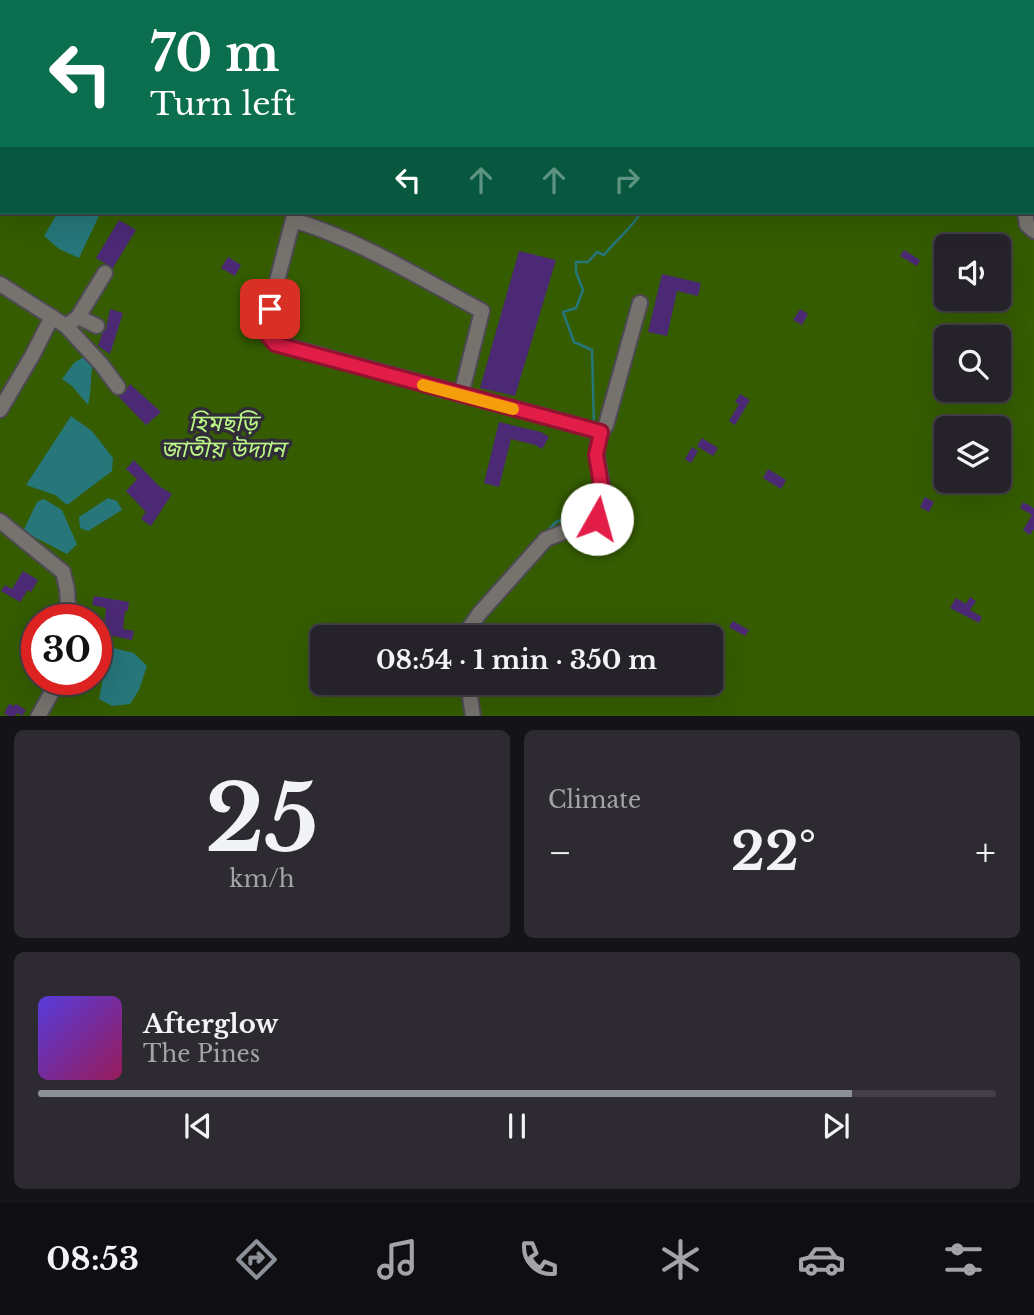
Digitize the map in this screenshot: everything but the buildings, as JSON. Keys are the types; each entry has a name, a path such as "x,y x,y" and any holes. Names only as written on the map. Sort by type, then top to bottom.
{"street":[{"path":"1025,214 1027,225 1034,230"},
{"path":"461,396 482,311 357,244 294,216 264,331 275,344 461,396 595,431 606,425 640,303"},
{"path":"72,322 105,273"},
{"path":"0,284 52,317 97,326"},
{"path":"0,410 52,317"},
{"path":"72,322 118,387"},
{"path":"471,625 546,539 597,519 603,497 595,431"},
{"path":"0,521 63,572 68,604"},
{"path":"38,716 50,695"},
{"path":"472,695 473,716"}],"green space":[{"name":"হিমছড়ি জাতীয় উদ্যান","path":"0,214 1034,214 1034,716 0,716"}],"water":[{"path":"57,214 99,216 79,258 59,249 44,236"},
{"path":"85,356 93,362 88,405 72,386 62,379 74,363"},
{"path":"71,416 92,431 113,458 112,471 67,505 55,495 26,485"},
{"path":"108,498 117,501 122,510 88,531 80,528 79,517"},
{"path":"44,499 62,510 77,544 67,554 23,531 37,502"},
{"path":"112,648 134,653 147,666 139,690 130,704 112,706 99,699 100,695 112,695"}],"waterway":[{"path":"594,426 592,350 574,342 563,312 576,308 583,290 576,272 576,262 588,262 597,252 604,255 640,214"},
{"path":"593,474 596,491"},
{"path":"546,532 556,522 577,513 584,518"}],"slow traffic":[{"path":"423,385 513,409"}],"route":[{"path":"270,309 264,331 275,344 601,432 596,455 603,497 597,519"}]}
